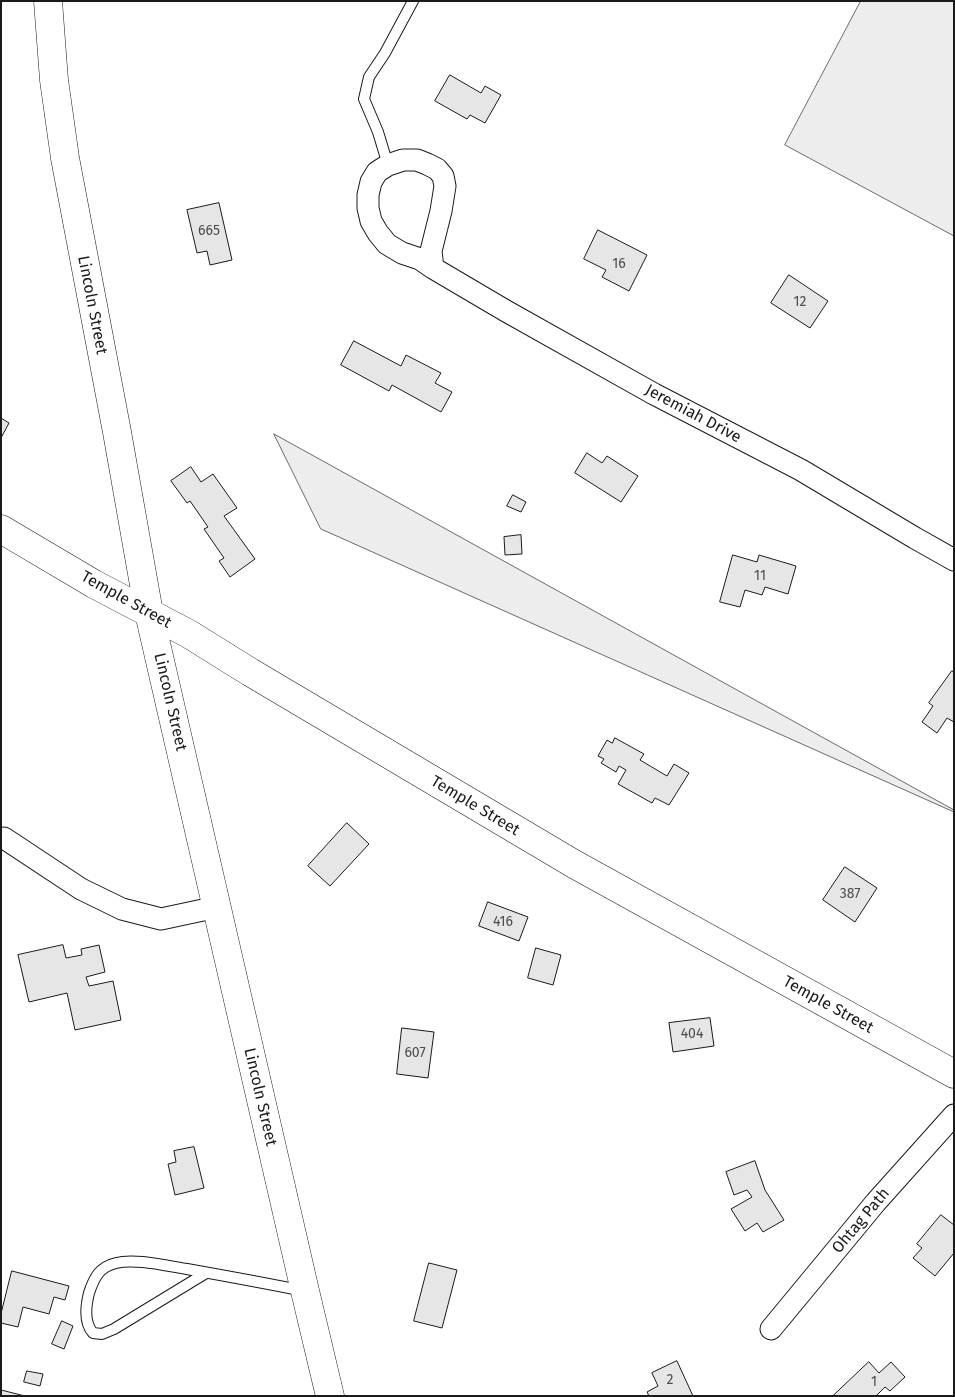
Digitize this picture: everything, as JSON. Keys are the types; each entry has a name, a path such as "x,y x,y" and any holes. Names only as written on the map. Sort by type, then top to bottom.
{"main road":[{"name":"Lincoln Street","path":"48,1 54,80 65,158 149,613 330,1396"},
{"name":"Temple Street","path":"1,529 94,584 189,634 574,864 954,1074"}],"street":[{"path":"388,165 403,160 418,160 437,169 443,176 445,186 442,211 431,251 433,268"},
{"name":"Jeremiah Drive","path":"388,165 377,172 371,182 368,195 371,221 386,244 402,253 420,259 506,311 654,394 801,470 954,560"},
{"path":"4,838 81,888 122,909 161,919 217,907"},
{"name":"Ohtag Path","path":"771,1329 876,1202 954,1114"}],"lane":[{"path":"388,165 378,132 364,99 369,77 385,53 414,1"},
{"path":"206,1273 114,1329 102,1334 93,1333 89,1328 87,1301 95,1277 103,1269 114,1263 131,1261 206,1273 305,1291"}],"shaded area":[{"path":"861,1 954,1 954,236 785,145"},
{"path":"274,434 954,810 954,812 321,529"}],"building":[{"path":"450,75 481,93 485,86 501,95 485,123 470,115 467,119 435,101"},
{"path":"219,203 232,260 210,265 207,251 197,253 187,210"},
{"path":"598,230 647,255 629,291 602,277 606,270 584,259"},
{"path":"789,275 828,301 810,328 771,303"},
{"path":"354,341 401,366 406,355 441,373 435,383 452,392 441,412 392,385 389,391 341,365"},
{"path":"1,418 9,423 1,438"},
{"path":"587,453 602,463 607,456 638,476 621,502 575,473"},
{"path":"191,467 201,482 213,474 237,508 224,516 255,559 230,577 219,561 224,558 204,529 208,527 190,501 187,503 171,481"},
{"path":"513,495 526,502 521,512 507,506"},
{"path":"521,535 522,554 505,555 504,537"},
{"path":"733,555 757,562 759,555 796,566 788,594 765,587 762,595 745,590 740,607 720,602"},
{"path":"952,671 954,672 954,722 947,718 937,733 922,722 933,706 929,703"},
{"path":"615,738 644,754 640,760 667,776 674,764 689,773 669,805 655,798 652,803 618,784 626,770 619,766 616,772 601,763 604,759 598,756 607,740 612,743"},
{"path":"347,823 369,844 330,886 308,866"},
{"path":"845,867 877,888 855,922 823,900"},
{"path":"488,902 528,917 519,941 479,926"},
{"path":"63,945 66,958 82,955 81,949 99,945 105,972 86,977 89,986 113,981 121,1020 75,1030 67,993 29,1002 18,955"},
{"path":"536,948 561,955 553,985 528,978"},
{"path":"710,1018 714,1046 673,1052 669,1023"},
{"path":"402,1028 434,1032 428,1078 397,1074"},
{"path":"194,1147 204,1188 175,1195 168,1164 176,1162 174,1151"},
{"path":"755,1161 765,1190 784,1220 763,1232 757,1223 745,1231 731,1209 752,1197 747,1190 734,1195 726,1172"},
{"path":"941,1215 954,1225 954,1253 935,1276 913,1258 922,1248 917,1244"},
{"path":"429,1263 457,1270 442,1328 414,1321"},
{"path":"12,1271 69,1286 65,1300 54,1297 49,1314 23,1307 18,1327 1,1323 1,1314"},
{"path":"62,1321 73,1326 64,1349 52,1344"},
{"path":"677,1361 693,1396 649,1396 647,1392 658,1386 652,1373"},
{"path":"869,1362 879,1373 891,1362 905,1377 890,1391 885,1387 876,1396 833,1396"},
{"path":"27,1371 43,1374 40,1386 24,1382"},
{"path":"1,1390 25,1396 1,1396"}]}
